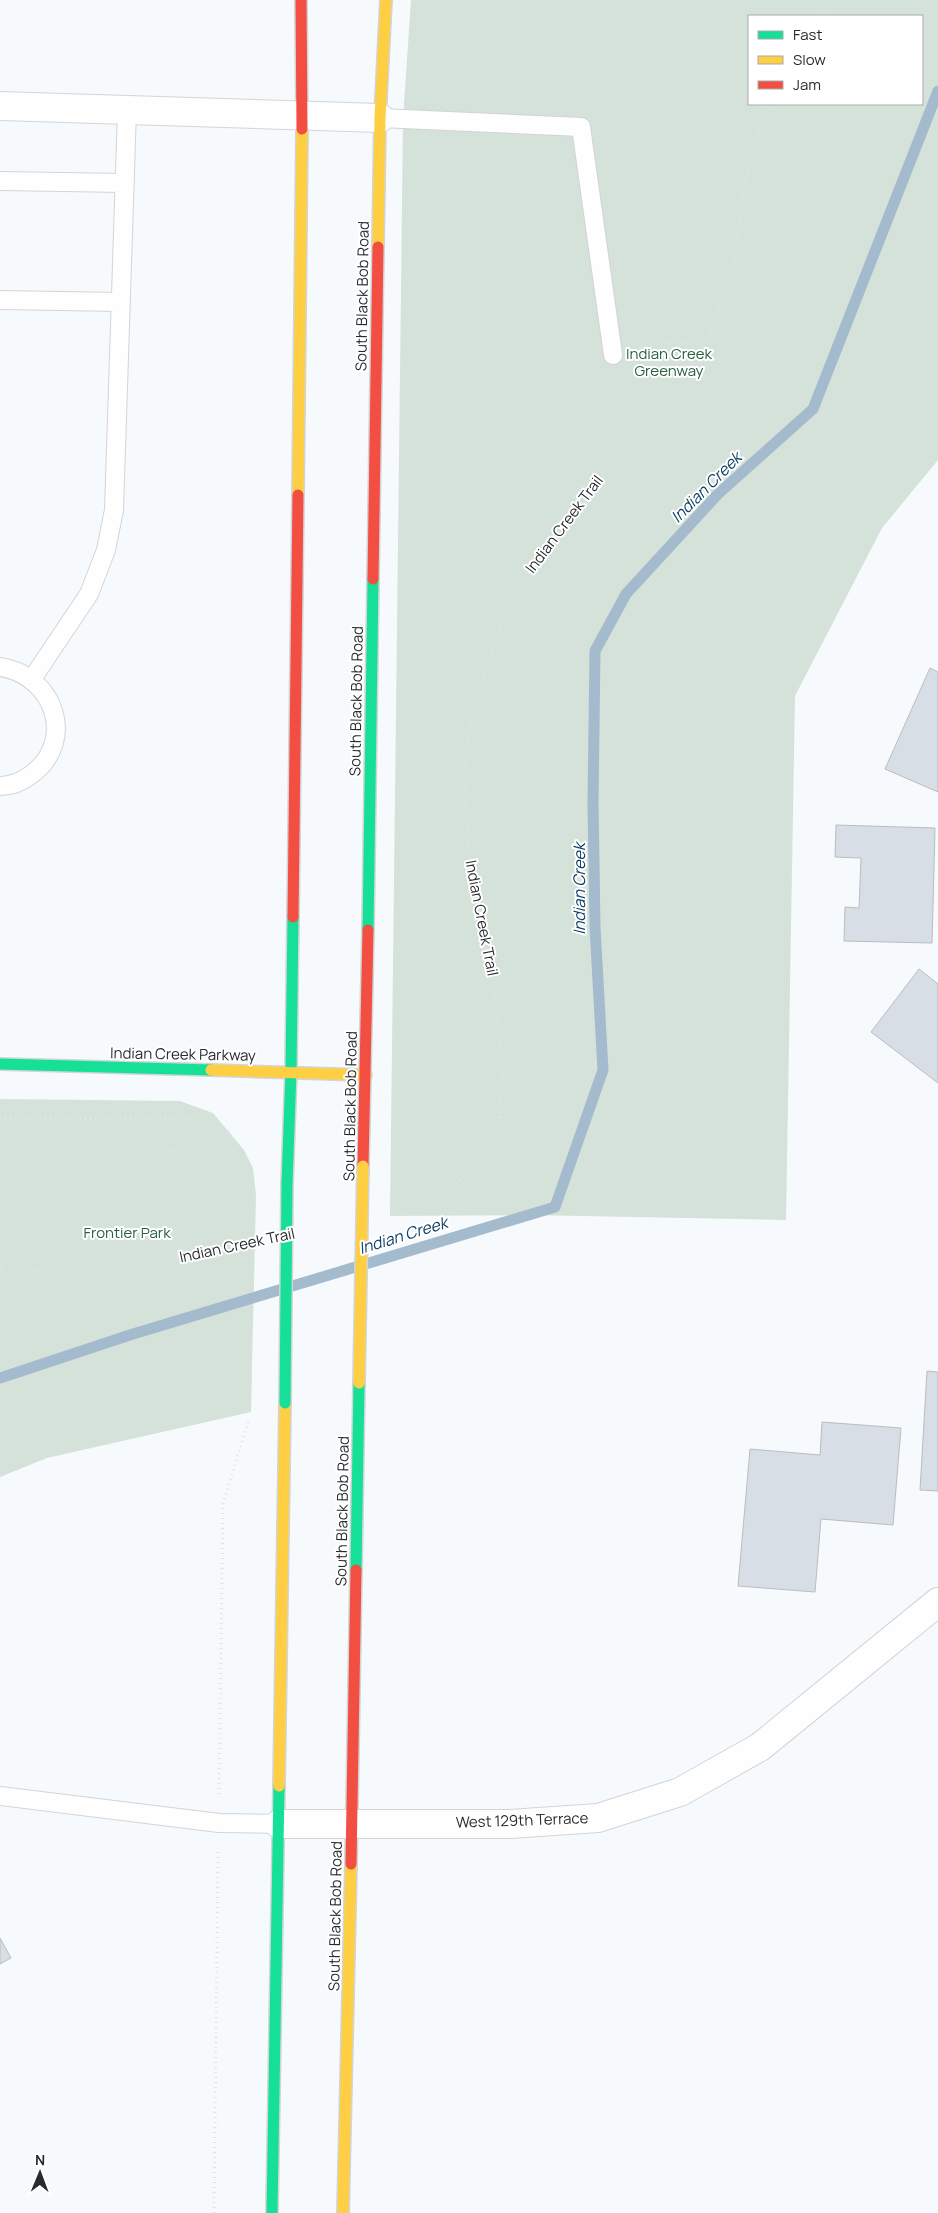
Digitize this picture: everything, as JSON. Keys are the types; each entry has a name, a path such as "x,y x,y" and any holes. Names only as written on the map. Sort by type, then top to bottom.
{"main road":[{"path":"272,2213 286,1403 287,1184 291,1071 302,0"},
{"name":"South Black Bob Road","path":"343,2213 366,1074 380,118 386,0"},
{"name":"Indian Creek Parkway","path":"0,1064 366,1074"}],"street":[{"path":"0,106 380,118"},
{"name":"West 129th Terrace","path":"279,1824 510,1824 598,1818 680,1792 760,1747 938,1602"}],"lane":[{"path":"32,679 89,594 106,550 114,510 128,110"},
{"path":"380,118 581,127 613,355"},
{"path":"0,181 125,183"},
{"path":"0,300 121,302"},
{"path":"0,668 13,669 32,679 46,694 54,712 56,731 51,751 40,768 24,780 0,786"},
{"path":"0,1796 219,1823 279,1824"}],"path":[{"path":"822,15 832,0"},
{"name":"Indian Creek Trail","path":"390,1209 419,1202 460,1181 485,1154 500,1120 502,1070 494,978 470,873 464,772 469,727 490,656 512,598 544,546 594,480 692,383 734,267 742,196 759,128 770,105"},
{"path":"613,355 662,343 707,342"},
{"path":"0,1118 197,1120 230,1131 183,1149 142,1156 112,1165 84,1180 18,1242 4,1262 0,1275"},
{"name":"Indian Creek Trail","path":"0,1284 51,1265 146,1264 256,1242"}],"green space":[{"name":"Indian Creek Greenway","path":"411,0 938,0 938,460 882,528 795,696 786,1220 529,1215 390,1216 403,119"},
{"name":"Frontier Park","path":"0,1099 180,1101 213,1113 244,1150 253,1168 256,1195 251,1412 47,1458 0,1477"}],"building":[{"path":"930,668 938,672 938,792 885,769"},
{"path":"836,825 935,828 932,943 844,941 845,907 859,908 861,858 835,857"},
{"path":"919,969 938,984 938,1083 871,1032"},
{"path":"927,1371 938,1372 938,1491 920,1490"},
{"path":"822,1422 901,1428 893,1525 821,1519 815,1592 738,1586 750,1449 820,1455"},
{"path":"0,1938 11,1958 0,1964"}],"waterway":[{"name":"Indian Creek","path":"0,1378 133,1334 555,1207 603,1070 595,927 593,803 595,651 626,594 718,494 813,409 938,91"}],"traffic: fast":[{"path":"368,930 373,579"},
{"path":"287,1184 293,917"},
{"path":"0,1064 211,1070"},
{"path":"285,1403 287,1184"},
{"path":"356,1570 359,1383"},
{"path":"272,2213 279,1786"}],"traffic: slow":[{"path":"378,247 380,118 386,0"},
{"path":"298,495 302,129"},
{"path":"211,1070 366,1075"},
{"path":"359,1383 363,1166"},
{"path":"279,1786 285,1403"},
{"path":"343,2213 351,1864"}],"traffic: jam":[{"path":"301,0 302,129"},
{"path":"373,579 378,247"},
{"path":"293,917 298,495"},
{"path":"363,1166 368,930"},
{"path":"351,1864 356,1570"}]}
